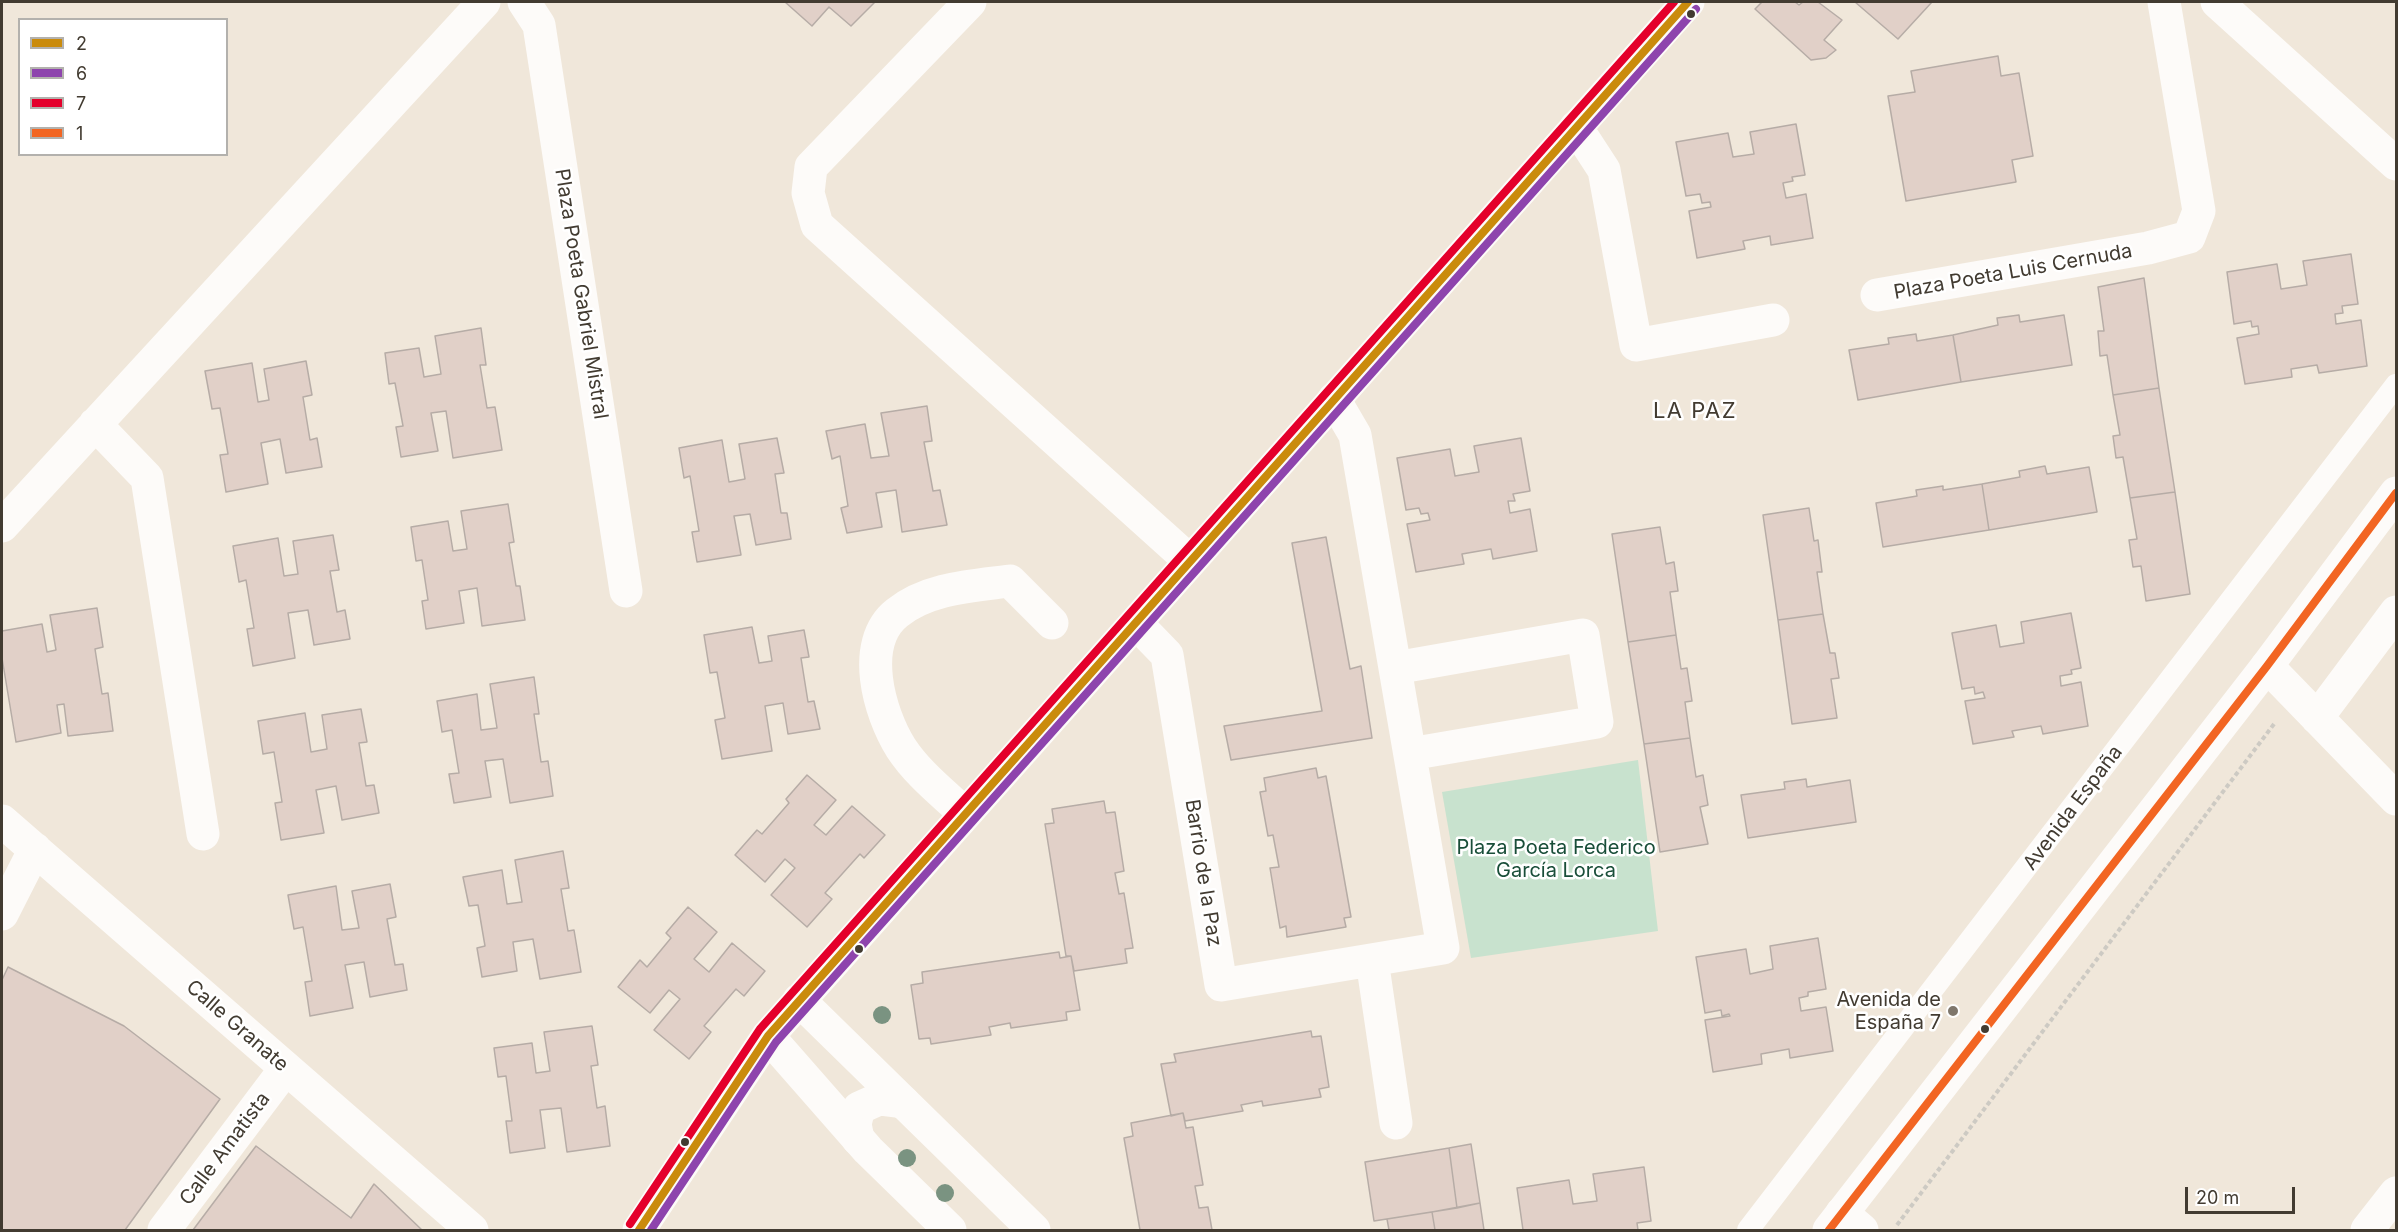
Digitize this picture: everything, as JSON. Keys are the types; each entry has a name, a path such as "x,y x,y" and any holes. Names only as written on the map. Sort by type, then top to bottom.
{"street":[{"path":"2,526 484,2"},
{"name":"Plaza Poeta Gabriel Mistral","path":"524,2 539,25 627,591"},
{"path":"970,2 811,167 808,193 817,225 1190,561"},
{"path":"639,1230 768,1036 1688,2"},
{"name":"Plaza Poeta Luis Cernuda","path":"1877,295 2148,249 2189,237 2199,211 2164,2"},
{"path":"2217,2 2397,164"},
{"path":"1576,127 1604,170 1636,345 1773,320"},
{"name":"Barrio de la Paz","path":"1136,622 1167,655 1221,985 1443,948 1355,435 1334,399"},
{"path":"95,424 147,478 203,834"},
{"path":"1844,1225 2397,493"},
{"path":"965,814 922,774 897,740 878,683 876,646 881,632 895,614 925,597 1010,581 1052,622"},
{"path":"2317,718 2397,612"},
{"path":"1395,668 1583,635 1596,722 1410,754"},
{"path":"2267,666 2397,799"},
{"name":"Calle Granate","path":"2,821 472,1230"},
{"path":"2,914 35,849"},
{"path":"1372,960 1396,1123"},
{"path":"799,1000 1034,1230"},
{"path":"768,1036 858,1139 950,1230"},
{"name":"Calle Amatista","path":"164,1230 286,1068"},
{"path":"858,1139 855,1124 859,1108 879,1100 903,1102"},
{"path":"2369,1230 2397,1193"}],"lane":[{"name":"Avenida España","path":"1748,1230 2397,385"}],"path":[{"path":"1895,1228 2274,724"}],"green space":[{"name":"Plaza Poeta Federico García Lorca","path":"1638,760 1658,931 1471,958 1442,792"}],"building":[{"path":"785,2 875,2 851,26 829,7 812,26"},
{"path":"1762,2 1795,2 1799,5 1803,2 1818,2 1842,20 1824,40 1836,50 1826,58 1811,60 1755,9"},
{"path":"1855,2 1932,2 1898,39"},
{"path":"1998,56 2001,76 2019,73 2033,156 2012,160 2016,182 1906,201 1888,96 1915,92 1911,71"},
{"path":"1796,124 1805,175 1792,177 1793,181 1783,183 1786,198 1806,194 1813,238 1771,245 1770,236 1743,241 1745,249 1697,258 1689,211 1711,207 1710,202 1702,203 1700,194 1686,196 1676,142 1728,133 1733,157 1754,154 1750,132"},
{"path":"2351,254 2358,304 2342,306 2343,313 2335,314 2336,324 2361,320 2367,366 2319,373 2317,365 2291,369 2292,377 2245,384 2237,338 2259,334 2258,326 2252,327 2251,321 2234,324 2227,272 2277,264 2281,289 2307,285 2303,261"},
{"path":"2144,278 2159,388 2113,395 2107,355 2100,356 2098,331 2104,331 2098,287"},
{"path":"2019,315 2020,322 2064,315 2072,365 1961,382 1953,335 1998,325 1997,318"},
{"path":"481,328 486,365 480,365 487,408 495,407 502,450 453,458 446,411 431,413 438,451 401,457 396,427 403,426 395,383 389,384 385,353 419,348 424,377 441,374 435,336"},
{"path":"1916,334 1917,341 1953,335 1961,382 1858,400 1849,350 1889,344 1888,338"},
{"path":"306,361 312,395 303,397 310,440 317,438 322,467 286,473 280,439 261,443 268,484 226,492 220,455 228,454 220,408 212,409 205,371 252,363 258,402 269,400 264,369"},
{"path":"2159,388 2175,492 2130,498 2123,457 2116,458 2113,436 2120,435 2113,395"},
{"path":"927,406 932,441 924,442 933,491 940,490 947,525 902,532 896,490 876,493 882,527 847,533 841,508 848,506 840,456 832,459 826,431 865,424 871,458 889,456 881,413"},
{"path":"777,438 784,473 775,474 781,513 787,513 791,539 756,545 750,514 734,516 741,555 697,562 692,532 699,531 690,476 684,478 679,448 722,440 729,482 745,479 739,444"},
{"path":"1521,438 1530,491 1513,494 1515,501 1508,501 1510,513 1530,509 1537,551 1493,559 1491,549 1462,554 1464,564 1416,572 1407,524 1430,520 1428,513 1421,514 1419,508 1406,510 1397,458 1450,449 1455,476 1479,472 1474,446"},
{"path":"2045,466 2047,474 2089,467 2097,512 1989,530 1982,484 2020,477 2019,471"},
{"path":"1982,484 1989,530 1883,547 1876,503 1917,496 1916,490 1943,486 1943,490"},
{"path":"2175,492 2190,594 2146,601 2141,566 2133,567 2129,540 2137,539 2130,498"},
{"path":"508,504 514,542 509,543 516,586 520,586 525,620 482,626 477,588 459,591 464,623 426,629 422,601 428,600 422,560 416,561 411,527 448,521 453,551 467,549 461,511"},
{"path":"1809,508 1814,541 1818,540 1822,572 1817,572 1823,614 1778,620 1763,515"},
{"path":"1660,527 1666,564 1674,562 1678,591 1670,592 1676,635 1628,642 1612,534"},
{"path":"333,535 339,570 330,571 337,612 345,610 350,639 314,645 308,610 288,613 295,658 253,666 247,629 254,628 246,580 239,582 233,546 278,538 284,576 298,574 293,541"},
{"path":"1326,537 1350,669 1361,666 1372,738 1231,760 1224,726 1322,711 1292,543"},
{"path":"97,608 103,647 95,649 102,694 108,693 113,731 68,736 64,704 57,705 61,733 16,742 2,658 2,631 42,624 47,652 56,650 50,615"},
{"path":"2071,613 2081,668 2071,670 2072,674 2060,676 2061,686 2081,682 2088,726 2043,734 2041,726 2012,731 2014,737 1973,744 1965,701 1985,698 1983,692 1975,694 1974,687 1962,689 1952,633 1996,625 2000,647 2024,643 2021,622"},
{"path":"1823,614 1830,653 1835,653 1839,678 1831,679 1837,718 1792,724 1778,620"},
{"path":"752,627 759,663 772,661 768,636 804,630 809,657 801,658 808,702 814,701 820,729 788,734 783,703 765,706 772,751 722,759 715,720 725,718 717,672 710,673 704,635"},
{"path":"1676,635 1681,669 1687,668 1692,701 1685,702 1690,738 1644,744 1628,642"},
{"path":"534,677 539,714 534,714 541,762 548,761 553,796 510,803 503,759 485,761 491,797 454,803 449,774 459,773 452,730 442,732 437,701 477,694 481,730 497,728 490,684"},
{"path":"361,709 367,742 359,743 366,786 374,785 379,813 342,820 336,786 316,790 324,833 281,840 275,803 282,802 274,752 263,754 258,721 305,713 311,752 327,749 322,715"},
{"path":"1690,738 1696,777 1703,775 1708,805 1700,807 1708,844 1660,852 1644,744"},
{"path":"1316,768 1318,778 1326,776 1351,917 1344,918 1346,927 1287,937 1286,926 1280,928 1270,868 1279,867 1273,835 1268,836 1260,792 1266,791 1264,778"},
{"path":"807,775 836,800 814,825 826,835 852,806 885,835 864,858 860,854 825,893 832,899 807,927 771,895 795,868 785,859 765,882 735,855 757,830 762,834 789,803 786,799"},
{"path":"1806,779 1807,787 1850,780 1856,822 1748,838 1741,795 1785,789 1784,782"},
{"path":"1104,801 1106,813 1115,812 1124,871 1115,873 1119,894 1124,893 1133,948 1125,949 1127,963 1074,971 1071,956 1066,956 1045,824 1054,823 1052,809"},
{"path":"563,851 569,888 561,889 568,931 574,930 581,972 540,979 533,939 513,942 517,971 482,977 477,948 485,946 478,905 469,906 463,877 502,870 507,904 522,902 515,860"},
{"path":"390,884 396,917 387,919 395,965 403,964 407,990 370,997 364,962 345,965 353,1008 310,1016 305,982 312,981 303,927 294,929 288,895 336,886 342,930 359,928 352,891"},
{"path":"688,907 717,932 694,959 709,972 732,943 765,971 744,996 736,989 704,1026 711,1032 689,1059 654,1030 680,999 669,990 650,1013 618,987 640,960 647,967 671,938 666,933"},
{"path":"1818,938 1826,989 1808,992 1808,996 1799,998 1801,1011 1826,1007 1833,1051 1790,1058 1789,1049 1761,1054 1762,1064 1713,1072 1705,1020 1730,1016 1729,1014 1722,1016 1721,1010 1705,1013 1696,957 1746,949 1750,974 1773,969 1770,946"},
{"path":"1059,952 1060,958 1071,956 1080,1010 1066,1012 1067,1020 1011,1028 1010,1023 989,1027 991,1035 931,1044 930,1038 919,1039 911,985 923,983 922,972"},
{"path":"8,967 124,1026 220,1099 125,1230 2,1230 2,980"},
{"path":"592,1026 598,1065 591,1066 597,1108 605,1106 610,1146 567,1152 561,1108 540,1110 545,1148 510,1153 506,1121 512,1121 506,1076 498,1077 494,1048 532,1043 536,1073 550,1071 544,1032"},
{"path":"1311,1031 1312,1037 1321,1036 1329,1087 1319,1089 1321,1097 1263,1106 1262,1101 1241,1105 1243,1111 1185,1121 1183,1113 1171,1116 1161,1064 1176,1062 1174,1054"},
{"path":"1183,1113 1186,1128 1193,1127 1203,1185 1195,1186 1199,1208 1208,1207 1212,1230 1140,1230 1124,1138 1133,1136 1131,1123"},
{"path":"1471,1144 1480,1203 1457,1208 1449,1148"},
{"path":"256,1146 351,1218 374,1184 422,1230 193,1230"},
{"path":"1449,1148 1457,1208 1374,1221 1365,1162"},
{"path":"1644,1167 1651,1221 1637,1223 1638,1230 1523,1230 1517,1188 1569,1180 1573,1204 1597,1201 1593,1174"},
{"path":"1480,1203 1484,1230 1435,1230 1432,1212"},
{"path":"1432,1212 1435,1230 1389,1230 1387,1219"}],"transit line":[{"name":"7","path":"630,1224 760,1029 1674,2"},
{"name":"2","path":"639,1230 768,1036 1688,2"},
{"name":"6","path":"651,1230 776,1042 1696,9"},
{"name":"1","path":"1829,1230 2267,666 2396,493"}],"place":[{"name":"Avenida de España 7","path":"1953,1011"}],"district":[{"name":"LA PAZ","path":"1695,411"}]}
